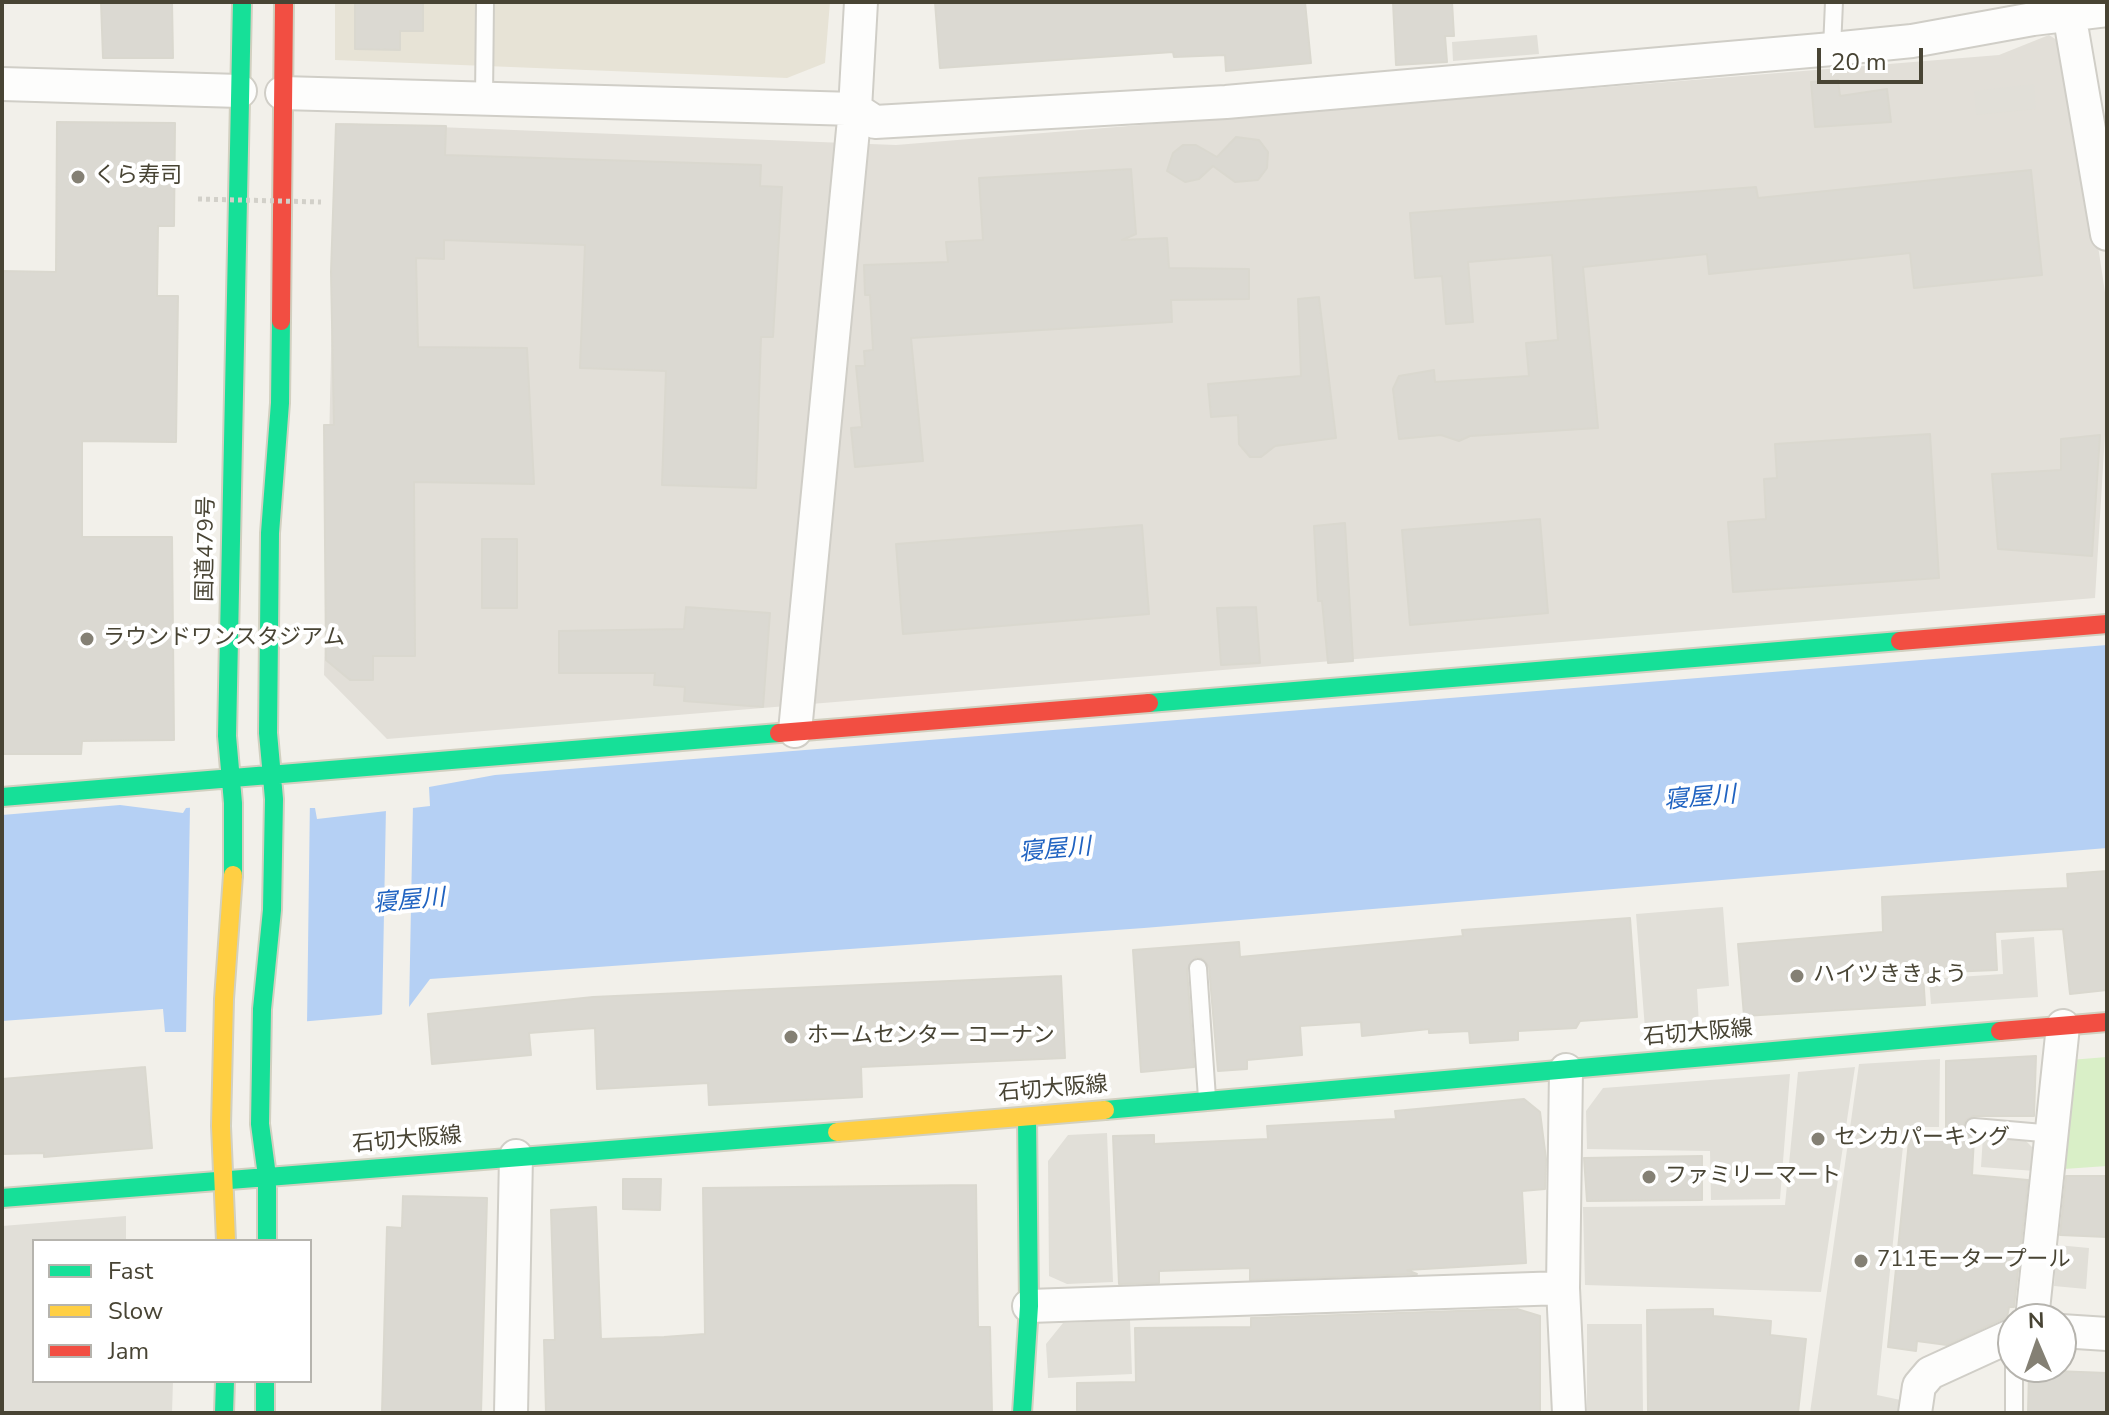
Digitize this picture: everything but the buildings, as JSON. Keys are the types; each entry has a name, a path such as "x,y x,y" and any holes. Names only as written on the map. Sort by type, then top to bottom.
{"main road":[{"name":"国道479号","path":"226,1239 223,1180 224,999 233,906 233,803 227,736 242,2"},
{"path":"267,1239 267,1176 260,1124 262,1009 272,910 274,799 268,733 270,533 280,403 284,2"},
{"path":"2,797 2107,624"},
{"name":"石切大阪線","path":"2,1198 1027,1117 2107,1022"},
{"path":"1022,1413 1029,1306 1027,1117"},
{"path":"224,1413 225,1383"},
{"path":"265,1383 265,1413"}],"street":[{"path":"795,731 855,109 861,2"},
{"path":"282,93 855,109 875,122 1210,103 1832,49 1912,41 2070,8 2107,10"},
{"path":"2070,8 2107,234"},
{"path":"2,84 240,91"},
{"path":"2023,1303 2054,1134 2063,1026"},
{"path":"1566,1070 1563,1288 1569,1413"},
{"path":"511,1413 516,1156"},
{"path":"1029,1306 1563,1288"},
{"path":"2077,1332 2107,1334"},
{"path":"1915,1413 1919,1386 1930,1373 1997,1349"}],"lane":[{"path":"484,98 485,2"},
{"path":"1832,49 1834,2"},
{"path":"1198,968 1208,1101"},
{"path":"1974,1127 2054,1134"},
{"path":"2014,1413 2015,1383"}],"path":[{"path":"198,199 321,202"}],"shaded area":[{"path":"335,2 830,2 825,63 787,78 335,60"},
{"path":"1537,35 1539,54 1453,61 1452,42"},
{"path":"2049,35 2068,47 2106,299 2107,402 2095,598 387,739 324,675 336,123 896,145 1999,55"},
{"path":"2034,84 2036,109 1976,115 1974,91"},
{"path":"1723,907 1729,986 1697,989 1699,1025 1645,1029 1636,914"},
{"path":"2034,937 2038,997 1931,1004 1929,979 2003,974 2001,940"},
{"name":"711モータープール","path":"1940,1059 1939,1127 1905,1127 1877,1395 1910,1402 1908,1413 1810,1413 1859,1064"},
{"name":"センカパーキング","path":"1855,1067 1821,1292 1585,1285 1583,1207 1785,1205 1798,1072"},
{"path":"1790,1074 1780,1199 1711,1200 1710,1151 1587,1149 1586,1111 1603,1088"},
{"path":"1107,1133 1113,1282 1067,1284 1049,1276 1048,1161 1068,1135"},
{"path":"1983,1136 2025,1140 2037,1152 2035,1171 1981,1167"},
{"path":"126,1216 126,1239 32,1239 32,1383 173,1383 172,1413 2,1413 2,1226"},
{"path":"2057,1245 2089,1248 2086,1289 2054,1286"},
{"path":"1130,1320 1132,1374 1048,1378 1046,1344 1063,1323"},
{"path":"1587,1324 1642,1324 1643,1413 1587,1413"}],"green space":[{"path":"2107,1057 2107,1166 2064,1169 2070,1060"}],"water":[{"name":"寝屋川","path":"2107,645 2107,848 1144,928 430,979 409,1007 379,1015 184,1032 165,1032 163,1009 2,1021 2,815 120,805 183,813 186,808 308,799 308,808 315,808 317,819 430,806 429,787 495,775"}],"pier":[{"path":"310,796 307,1025 186,1036 190,806"},
{"path":"413,804 409,1011 382,1019 386,807"}],"traffic: fast":[{"path":"233,875 233,803 227,736 242,2"},
{"path":"267,1239 267,1176 260,1124 262,1009 272,910 274,799 268,733 270,533 280,403 281,321"},
{"path":"1149,703 1900,641"},
{"path":"2,797 779,733"},
{"path":"1105,1110 2000,1031"},
{"path":"1022,1413 1029,1306 1027,1117"},
{"path":"2,1198 837,1132"},
{"path":"224,1413 225,1383"},
{"path":"265,1383 265,1413"}],"traffic: slow":[{"path":"226,1239 221,1126 224,999 233,875"},
{"path":"837,1132 1105,1110"}],"traffic: jam":[{"path":"281,321 284,2"},
{"path":"1900,641 2107,624"},
{"path":"779,733 1149,703"},
{"path":"2000,1031 2107,1022"}],"place":[{"name":"くら寿司","path":"78,177"},
{"name":"ラウンドワンスタジアム","path":"87,639"},
{"name":"ハイツききょう","path":"1797,976"},
{"name":"ホームセンター コーナン","path":"791,1037"},
{"name":"センカパーキング","path":"1818,1139"},
{"name":"ファミリーマート","path":"1649,1177"},
{"name":"711モータープール","path":"1861,1261"}]}
